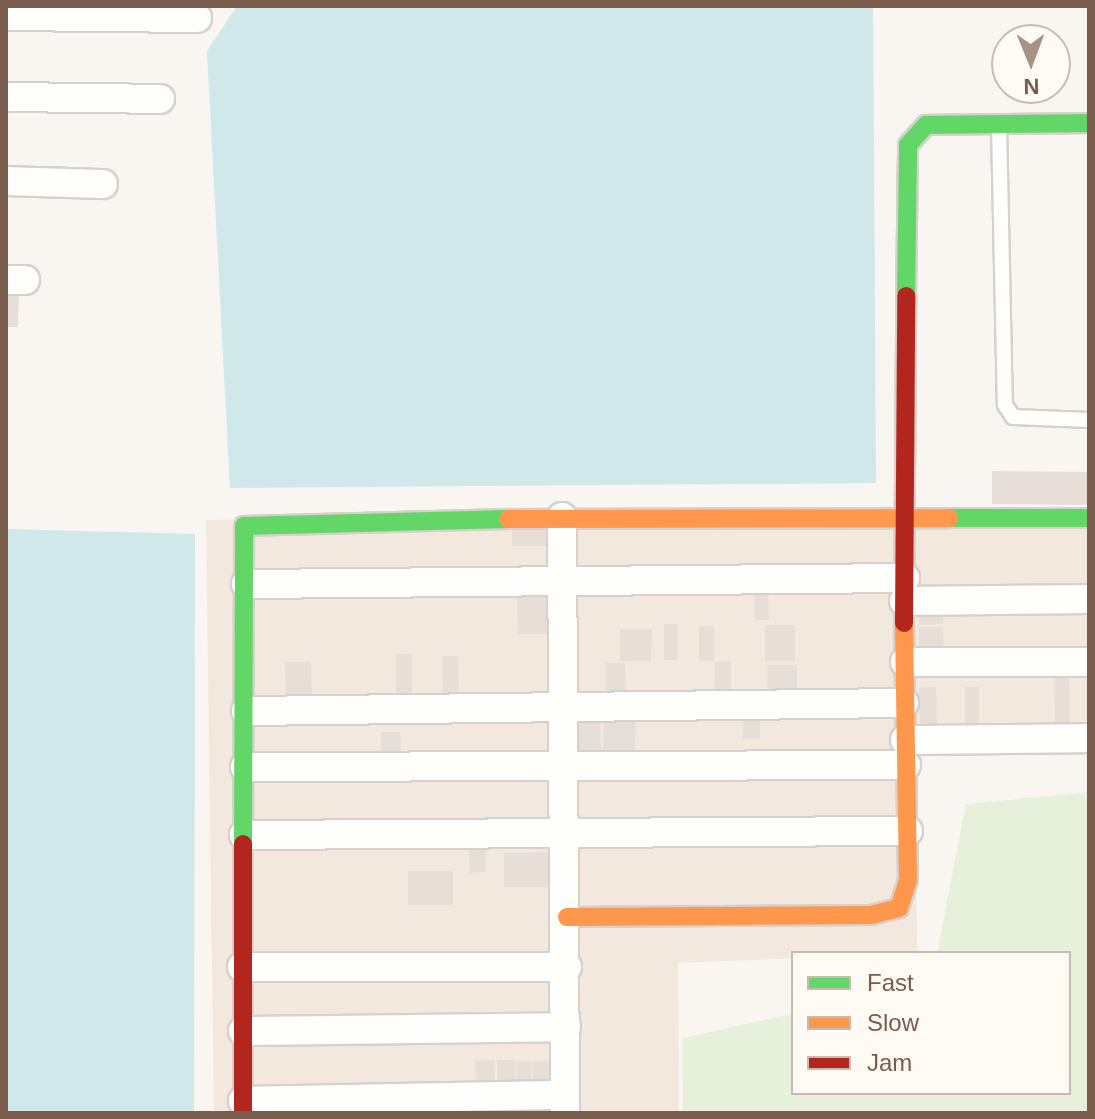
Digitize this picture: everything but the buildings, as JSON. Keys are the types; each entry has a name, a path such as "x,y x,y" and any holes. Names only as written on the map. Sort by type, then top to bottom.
{"street":[{"path":"6,16 197,18"},
{"path":"6,97 160,99"},
{"path":"567,917 888,912 907,893 902,521 908,145 926,125 1089,123"},
{"path":"6,181 103,184"},
{"path":"562,517 563,829 567,917 565,1104 243,1107 244,526 562,517 902,521 1089,518"},
{"path":"246,584 562,584 904,589 1089,599"},
{"path":"905,662 1089,662"},
{"path":"246,711 562,703 904,703"},
{"path":"245,767 563,771 906,752 1089,738"},
{"path":"244,835 563,829 908,831"},
{"path":"242,967 567,967"},
{"path":"243,1031 566,1027"}],"lane":[{"path":"999,123 1005,405 1013,417 1089,420"}],"shaded area":[{"path":"1089,509 1089,742 914,744 917,951 791,951 791,958 678,963 679,1113 214,1113 206,520"}],"green space":[{"path":"1089,792 1089,1113 683,1113 682,1038 791,1014 791,1095 1071,1095 1071,951 937,951 966,804"}],"water":[{"path":"237,6 873,6 876,483 230,488 207,51"},
{"path":"6,529 195,534 194,1113 6,1113"}],"traffic: fast":[{"path":"906,296 908,145 926,125 1089,123"},
{"path":"949,518 1089,518"},
{"path":"243,844 244,526 508,519"}],"traffic: slow":[{"path":"508,519 949,518"},
{"path":"567,917 871,915 899,908 908,880 904,623"}],"traffic: jam":[{"path":"904,623 906,296"},
{"path":"243,844 243,1113"}]}
